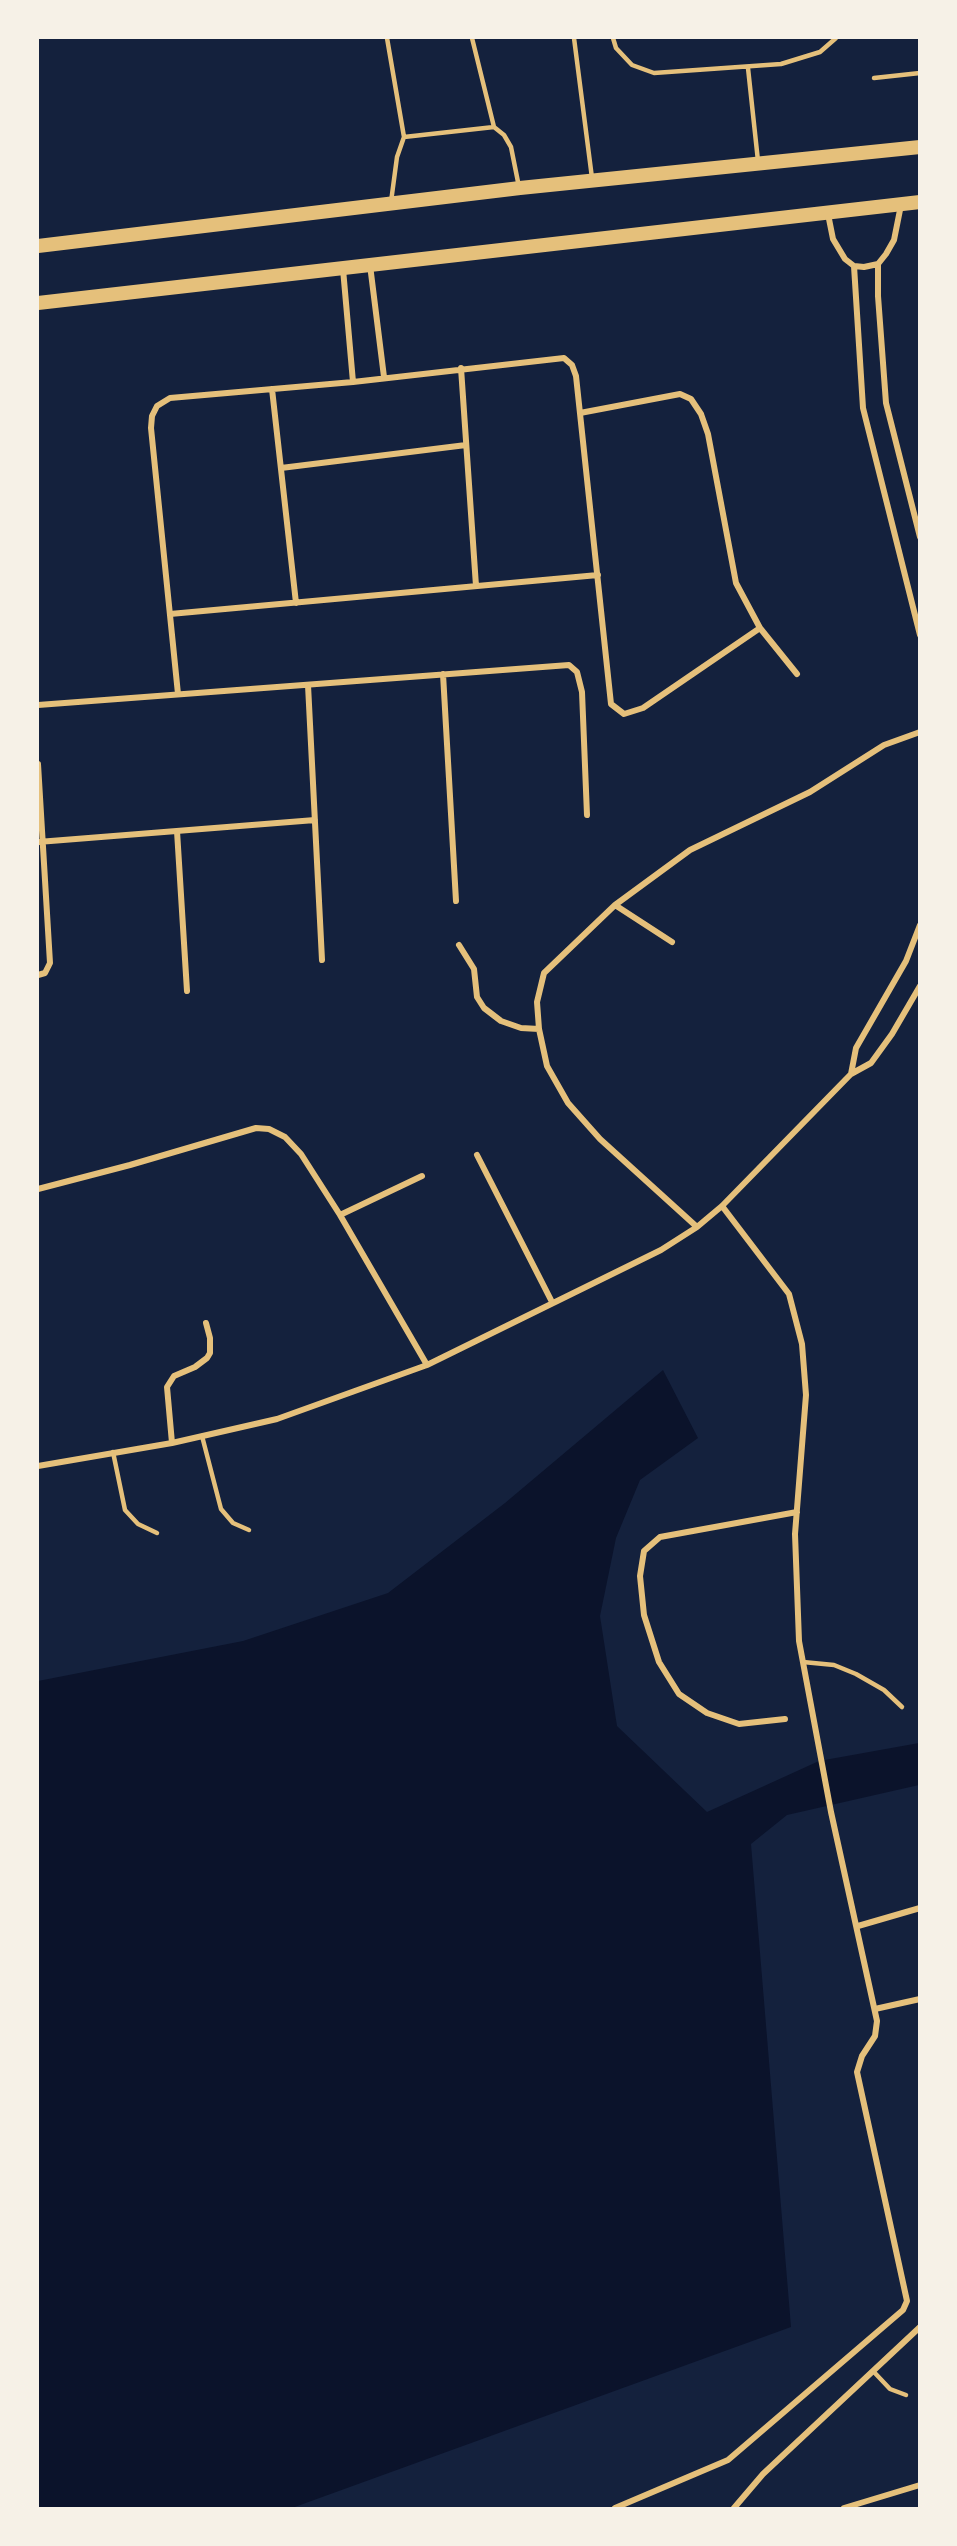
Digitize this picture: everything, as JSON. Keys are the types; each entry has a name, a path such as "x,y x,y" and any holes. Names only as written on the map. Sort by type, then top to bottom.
{"main road":[{"path":"38,246 520,188 920,147"},
{"path":"38,303 920,202"}],"street":[{"path":"901,204 894,240 878,264 878,296 886,403 920,537"},
{"path":"828,214 833,238 845,259 854,266 864,267 878,264"},
{"path":"369,265 384,377"},
{"path":"854,266 863,408 920,635"},
{"path":"343,268 353,382"},
{"path":"178,694 151,428 152,416 157,406 170,398 353,382 564,358 572,365 576,376 611,704 624,714 642,708 760,628"},
{"path":"461,368 476,586"},
{"path":"272,389 296,603"},
{"path":"580,414 680,394 691,399 701,414 708,434 736,583 760,628 797,674"},
{"path":"281,468 466,445"},
{"path":"170,614 598,575"},
{"path":"38,705 569,665 577,672 582,692 587,814"},
{"path":"443,674 456,900"},
{"path":"308,685 321,960"},
{"path":"697,1227 600,1139 568,1103 547,1066 539,1029 537,1002 544,973 615,905 690,850 810,792 884,745 920,732"},
{"path":"38,764 40,842 51,963 41,974"},
{"path":"40,842 315,820"},
{"path":"177,831 187,991"},
{"path":"615,905 672,942"},
{"path":"851,1074 856,1048 906,961 920,925"},
{"path":"459,945 474,969 477,996 484,1008 501,1021 521,1028 539,1029"},
{"path":"38,1466 172,1443 277,1419 427,1365 661,1250 697,1227 722,1206 851,1074 870,1064 892,1034 920,986"},
{"path":"38,1189 256,1128 268,1129 285,1137 302,1154 427,1365"},
{"path":"477,1155 552,1302"},
{"path":"340,1215 422,1176"},
{"path":"615,2508 728,2460 903,2310 907,2301 857,2072 862,2056 875,2036 877,2021 875,2008 831,1812 799,1641 795,1534 806,1395 802,1344 789,1294 722,1206"},
{"path":"172,1443 167,1387 174,1376 195,1367 207,1358 210,1353 210,1338 206,1323"},
{"path":"785,1719 739,1724 707,1713 679,1694 659,1662 644,1615 640,1576 644,1551 660,1537 797,1512"},
{"path":"858,1926 920,1908"},
{"path":"875,2008 920,1999"},
{"path":"734,2508 763,2474 920,2327"},
{"path":"844,2508 920,2486"}],"lane":[{"path":"387,38 404,136 397,157 391,204"},
{"path":"472,38 494,127 504,135 511,147 520,188"},
{"path":"574,38 592,181"},
{"path":"613,38 616,48 632,65 654,73 781,64 820,52 836,38"},
{"path":"748,68 758,163"},
{"path":"874,78 920,73"},
{"path":"404,136 494,127"},
{"path":"202,1436 221,1509 233,1523 249,1530"},
{"path":"113,1452 125,1510 138,1524 157,1533"},
{"path":"803,1662 834,1665 856,1674 884,1690 902,1707"},
{"path":"873,2371 890,2389 906,2395"}],"water":[{"path":"663,1370 698,1438 640,1480 616,1538 600,1616 617,1726 707,1812 819,1761 919,1743 919,1785 787,1815 751,1844 791,2327 292,2508 38,2508 38,1681 243,1641 388,1593 505,1503"}]}
